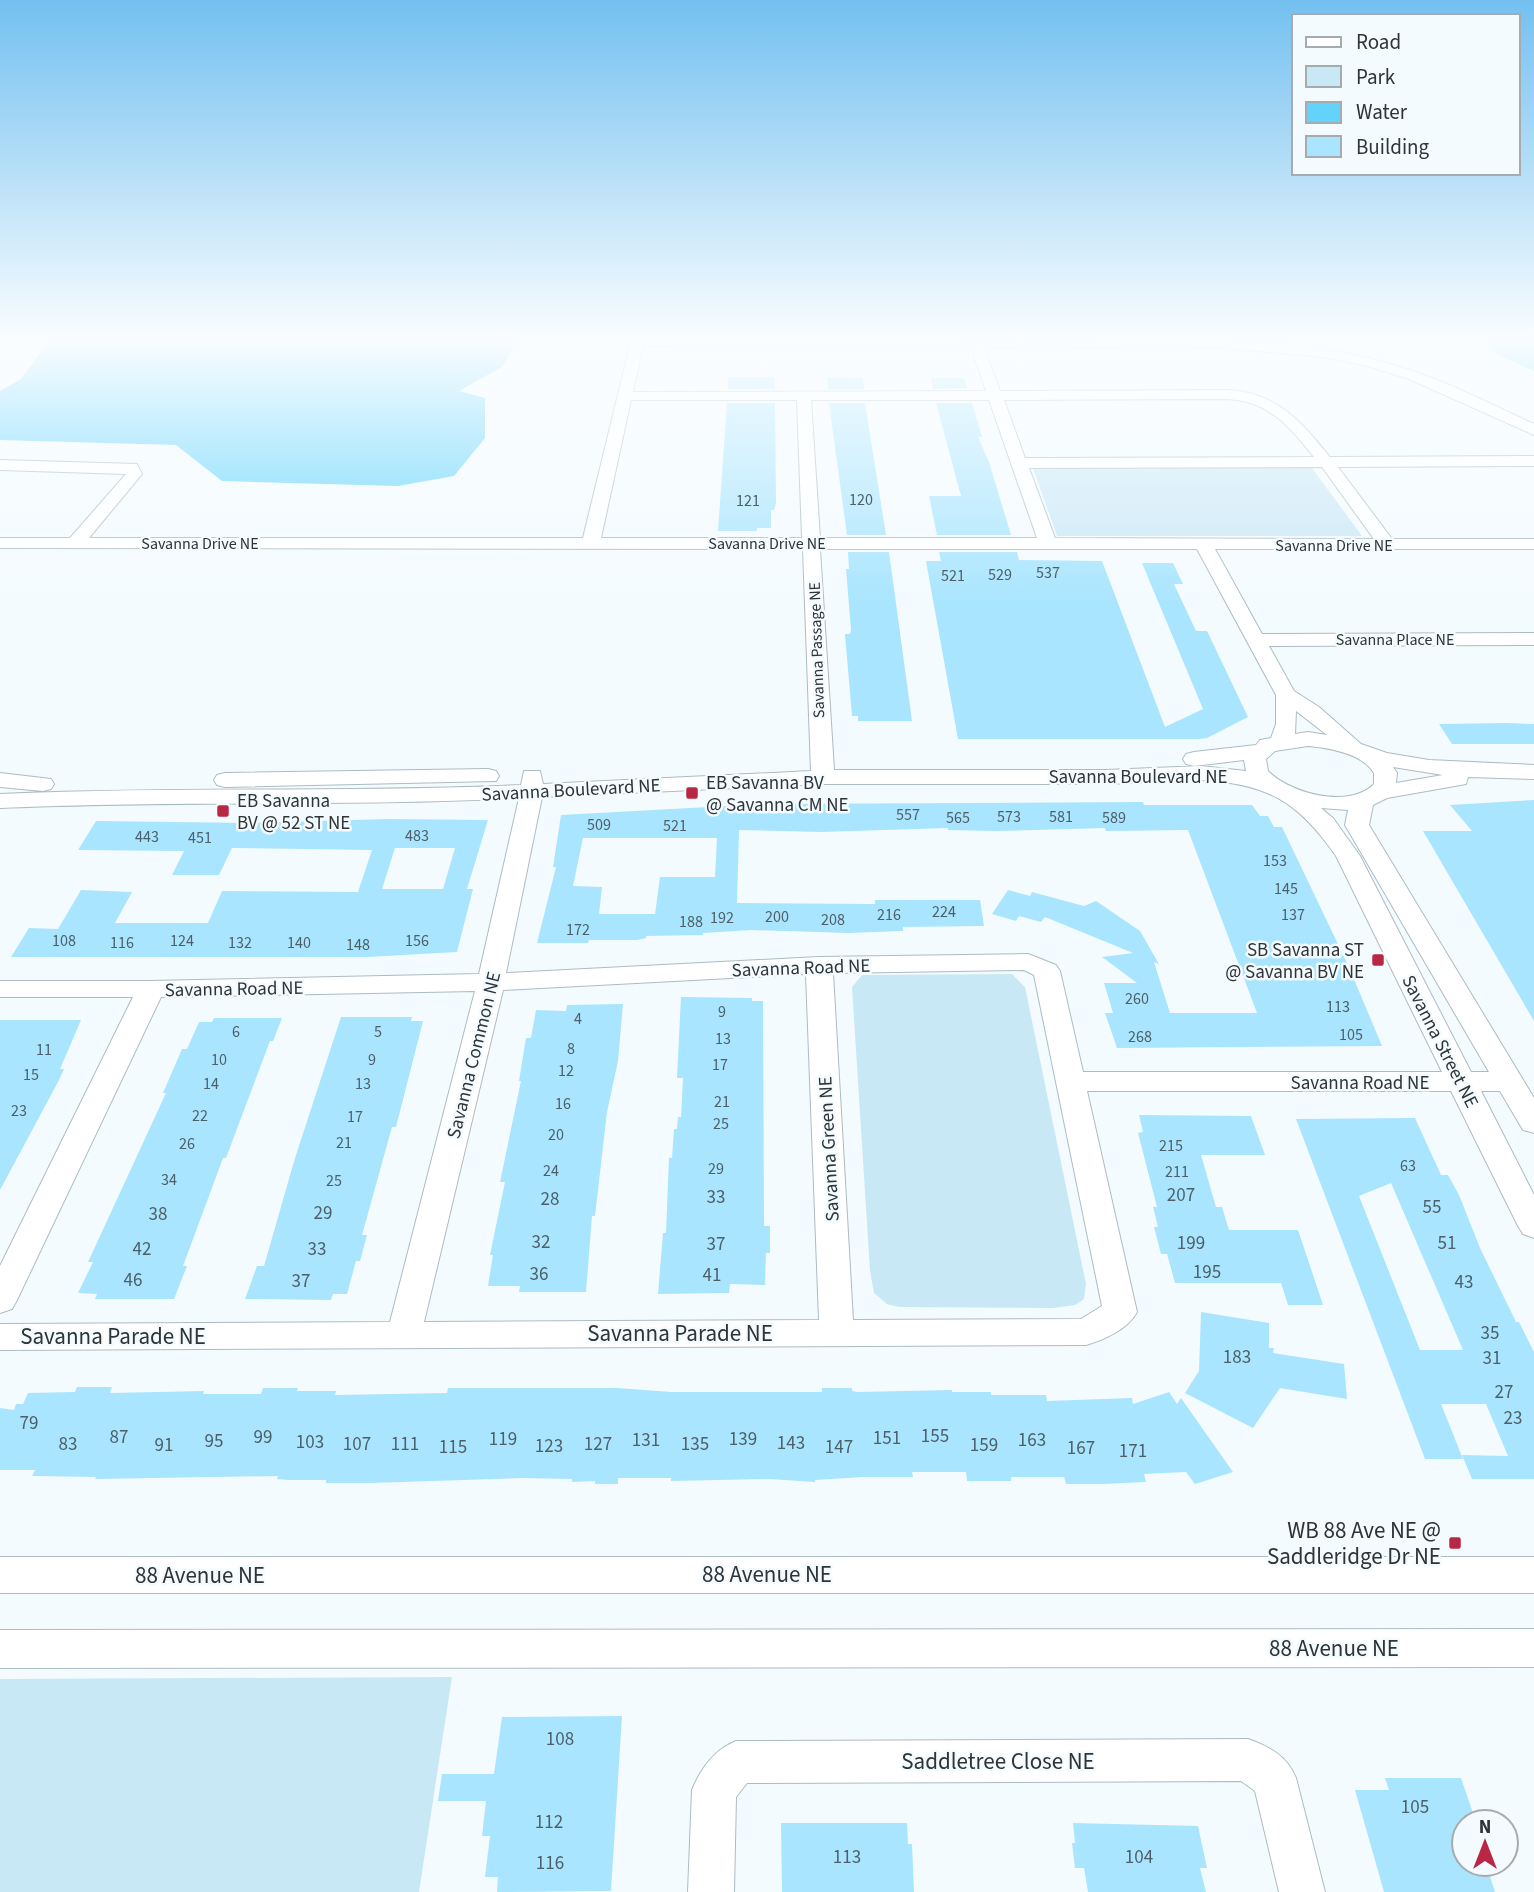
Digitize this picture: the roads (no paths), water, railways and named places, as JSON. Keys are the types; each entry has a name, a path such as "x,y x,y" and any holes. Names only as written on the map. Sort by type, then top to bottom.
{"street":[{"path":"591,543 617,429"},
{"name":"Savanna Passage NE","path":"806,429 822,769"},
{"path":"1009,429 1048,544"},
{"path":"1298,429 1388,545"},
{"path":"1021,463 1534,461"},
{"path":"0,465 131,467 134,474 75,543"},
{"name":"Savanna Drive NE","path":"0,543 1534,544"},
{"path":"1204,545 1286,695 1312,711 1360,752 1409,766 1534,772"},
{"name":"Savanna Place NE","path":"1256,640 1534,639"},
{"path":"1279,789 1254,765 1270,746 1286,733 1289,720 1286,695"},
{"name":"Savanna Boulevard NE","path":"0,802 64,798 406,797 532,783 822,769 1142,762 1234,755 1270,746 1316,740 1360,752"},
{"name":"Savanna Street NE","path":"1360,752 1379,765 1385,775 1385,785 1358,812 1357,825 1534,1123"},
{"name":"Savanna Boulevard NE","path":"822,769 1105,777 1201,772 1234,775 1324,803 1371,797"},
{"path":"1371,797 1496,772"},
{"name":"Savanna Boulevard NE","path":"0,780 34,784 109,780 400,779 532,783"},
{"name":"Savanna Common NE","path":"404,1334 491,982 532,783"},
{"name":"Savanna Street NE","path":"1279,789 1325,823 1348,856 1534,1227"},
{"name":"Savanna Road NE","path":"0,989 151,989 491,982 819,965 1028,962 1047,971 1071,1082 1511,1081"},
{"name":"Savanna Green NE","path":"819,965 837,1333"},
{"path":"0,1300 151,989"},
{"name":"Savanna Parade NE","path":"0,1337 1086,1332 1120,1312 1071,1082"},
{"name":"88 Avenue NE","path":"0,1575 1534,1575"},
{"path":"1481,1648 1534,1661"},
{"name":"88 Avenue NE","path":"0,1649 1534,1648"},
{"name":"Saddletree Close NE","path":"711,1892 714,1790 736,1762 1248,1760 1274,1778 1302,1892"}],"water":[{"path":"0,429 485,429 485,438 454,476 398,486 222,481 176,445 0,440"}],"place":[{"name":"EB Savanna BV @ Savanna CM NE","path":"692,793"},
{"name":"EB Savanna BV @ 52 ST NE","path":"223,811"},
{"name":"SB Savanna ST @ Savanna BV NE","path":"1378,960"},
{"name":"WB 88 Ave NE @ Saddleridge Dr NE","path":"1455,1543"}]}
